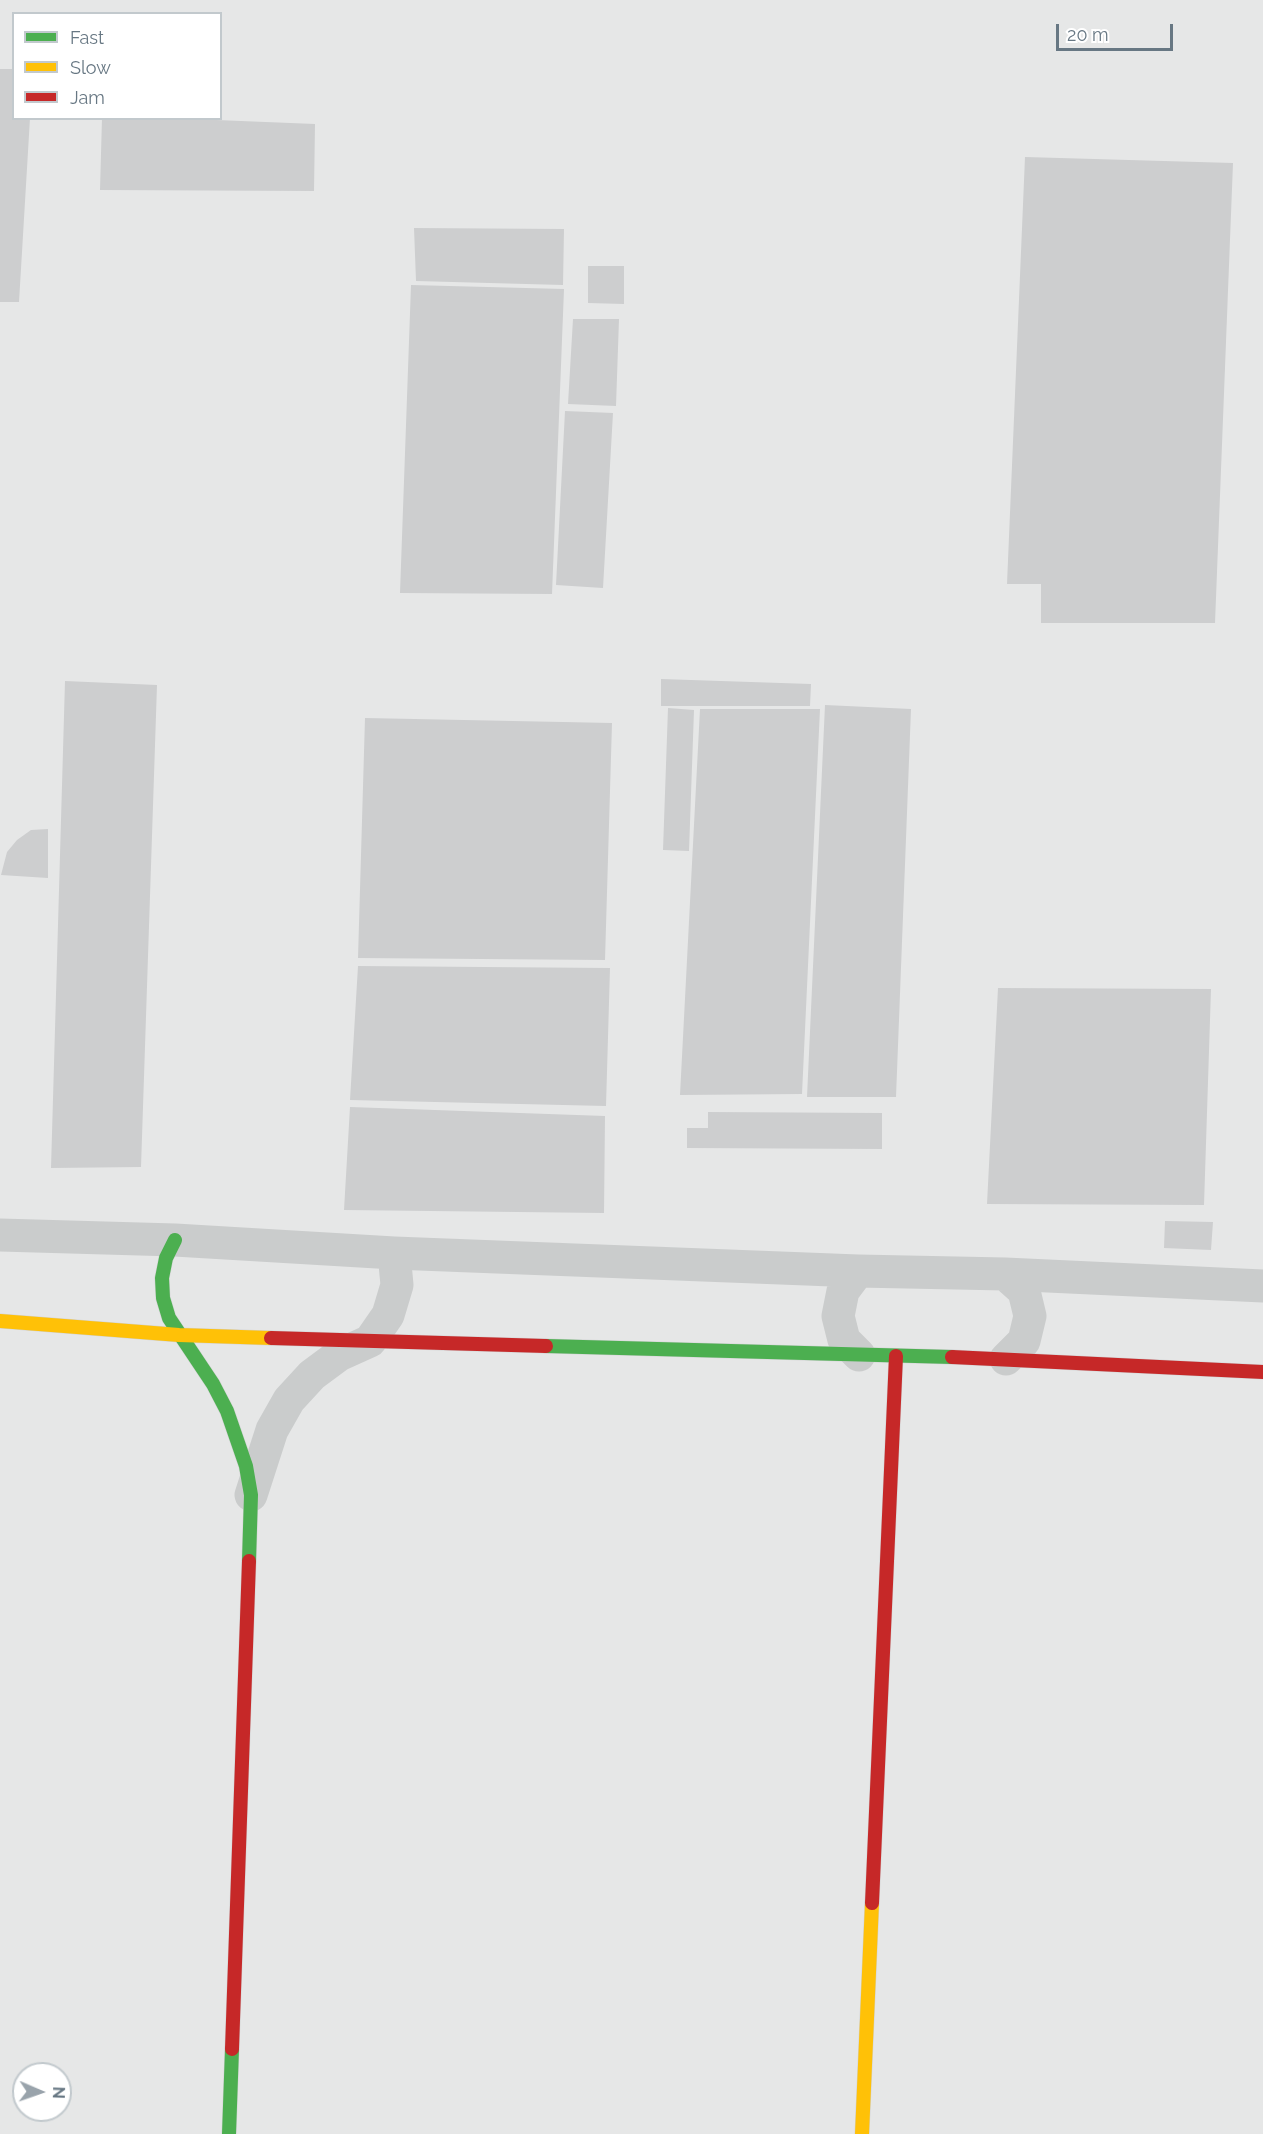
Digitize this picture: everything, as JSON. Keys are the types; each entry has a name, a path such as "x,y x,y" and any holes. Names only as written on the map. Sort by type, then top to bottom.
{"street":[{"path":"0,1235 175,1240 394,1254 858,1271 1005,1274 1263,1286"},
{"path":"175,1240 166,1258 162,1278 163,1298 169,1318 213,1384 227,1410 243,1457 251,1495 229,2134"},
{"path":"251,1495 272,1430 289,1400 312,1376 339,1355 370,1341 388,1315 397,1285 394,1254"},
{"path":"858,1271 843,1291 838,1316 844,1340 859,1355"},
{"path":"1005,1274 1024,1291 1030,1316 1024,1341 1006,1359"},
{"path":"0,1321 179,1335 1006,1359 1263,1372"},
{"path":"862,2134 896,1356"}],"shaded area":[{"path":"0,0 1263,0 1263,2134 0,2134"}],"building":[{"path":"0,69 12,69 12,120 30,120 19,302 0,302"},
{"path":"102,120 216,120 315,124 314,191 100,190"},
{"path":"1025,157 1233,163 1215,623 1041,623 1041,584 1007,584"},
{"path":"414,228 564,229 563,285 416,281"},
{"path":"588,266 624,266 624,304 588,303"},
{"path":"411,285 564,289 552,594 400,593"},
{"path":"573,319 619,319 616,406 568,404"},
{"path":"565,411 613,413 603,588 556,585"},
{"path":"661,679 811,684 810,706 661,706"},
{"path":"65,681 157,685 141,1167 51,1168"},
{"path":"825,705 911,709 896,1097 807,1097"},
{"path":"668,708 694,710 689,851 663,850"},
{"path":"700,709 820,709 802,1094 680,1095"},
{"path":"365,718 612,723 605,960 358,958"},
{"path":"48,829 48,878 1,875 7,852 17,840 31,830"},
{"path":"358,966 610,968 606,1106 350,1100"},
{"path":"998,988 1211,989 1204,1205 987,1204"},
{"path":"350,1107 605,1116 604,1213 344,1210"},
{"path":"708,1112 882,1113 882,1149 687,1148 687,1128 708,1128"},
{"path":"1165,1221 1213,1222 1211,1250 1164,1248"}],"traffic: fast":[{"path":"175,1240 166,1258 162,1278 163,1298 169,1318 213,1384 227,1411 246,1466 251,1495 249,1561"},
{"path":"546,1346 952,1357"},
{"path":"229,2134 232,2049"}],"traffic: slow":[{"path":"0,1321 179,1335 271,1338"},
{"path":"862,2134 872,1903"}],"traffic: jam":[{"path":"271,1338 546,1346"},
{"path":"872,1903 896,1356"},
{"path":"952,1357 1263,1372"},
{"path":"232,2049 249,1561"}]}
